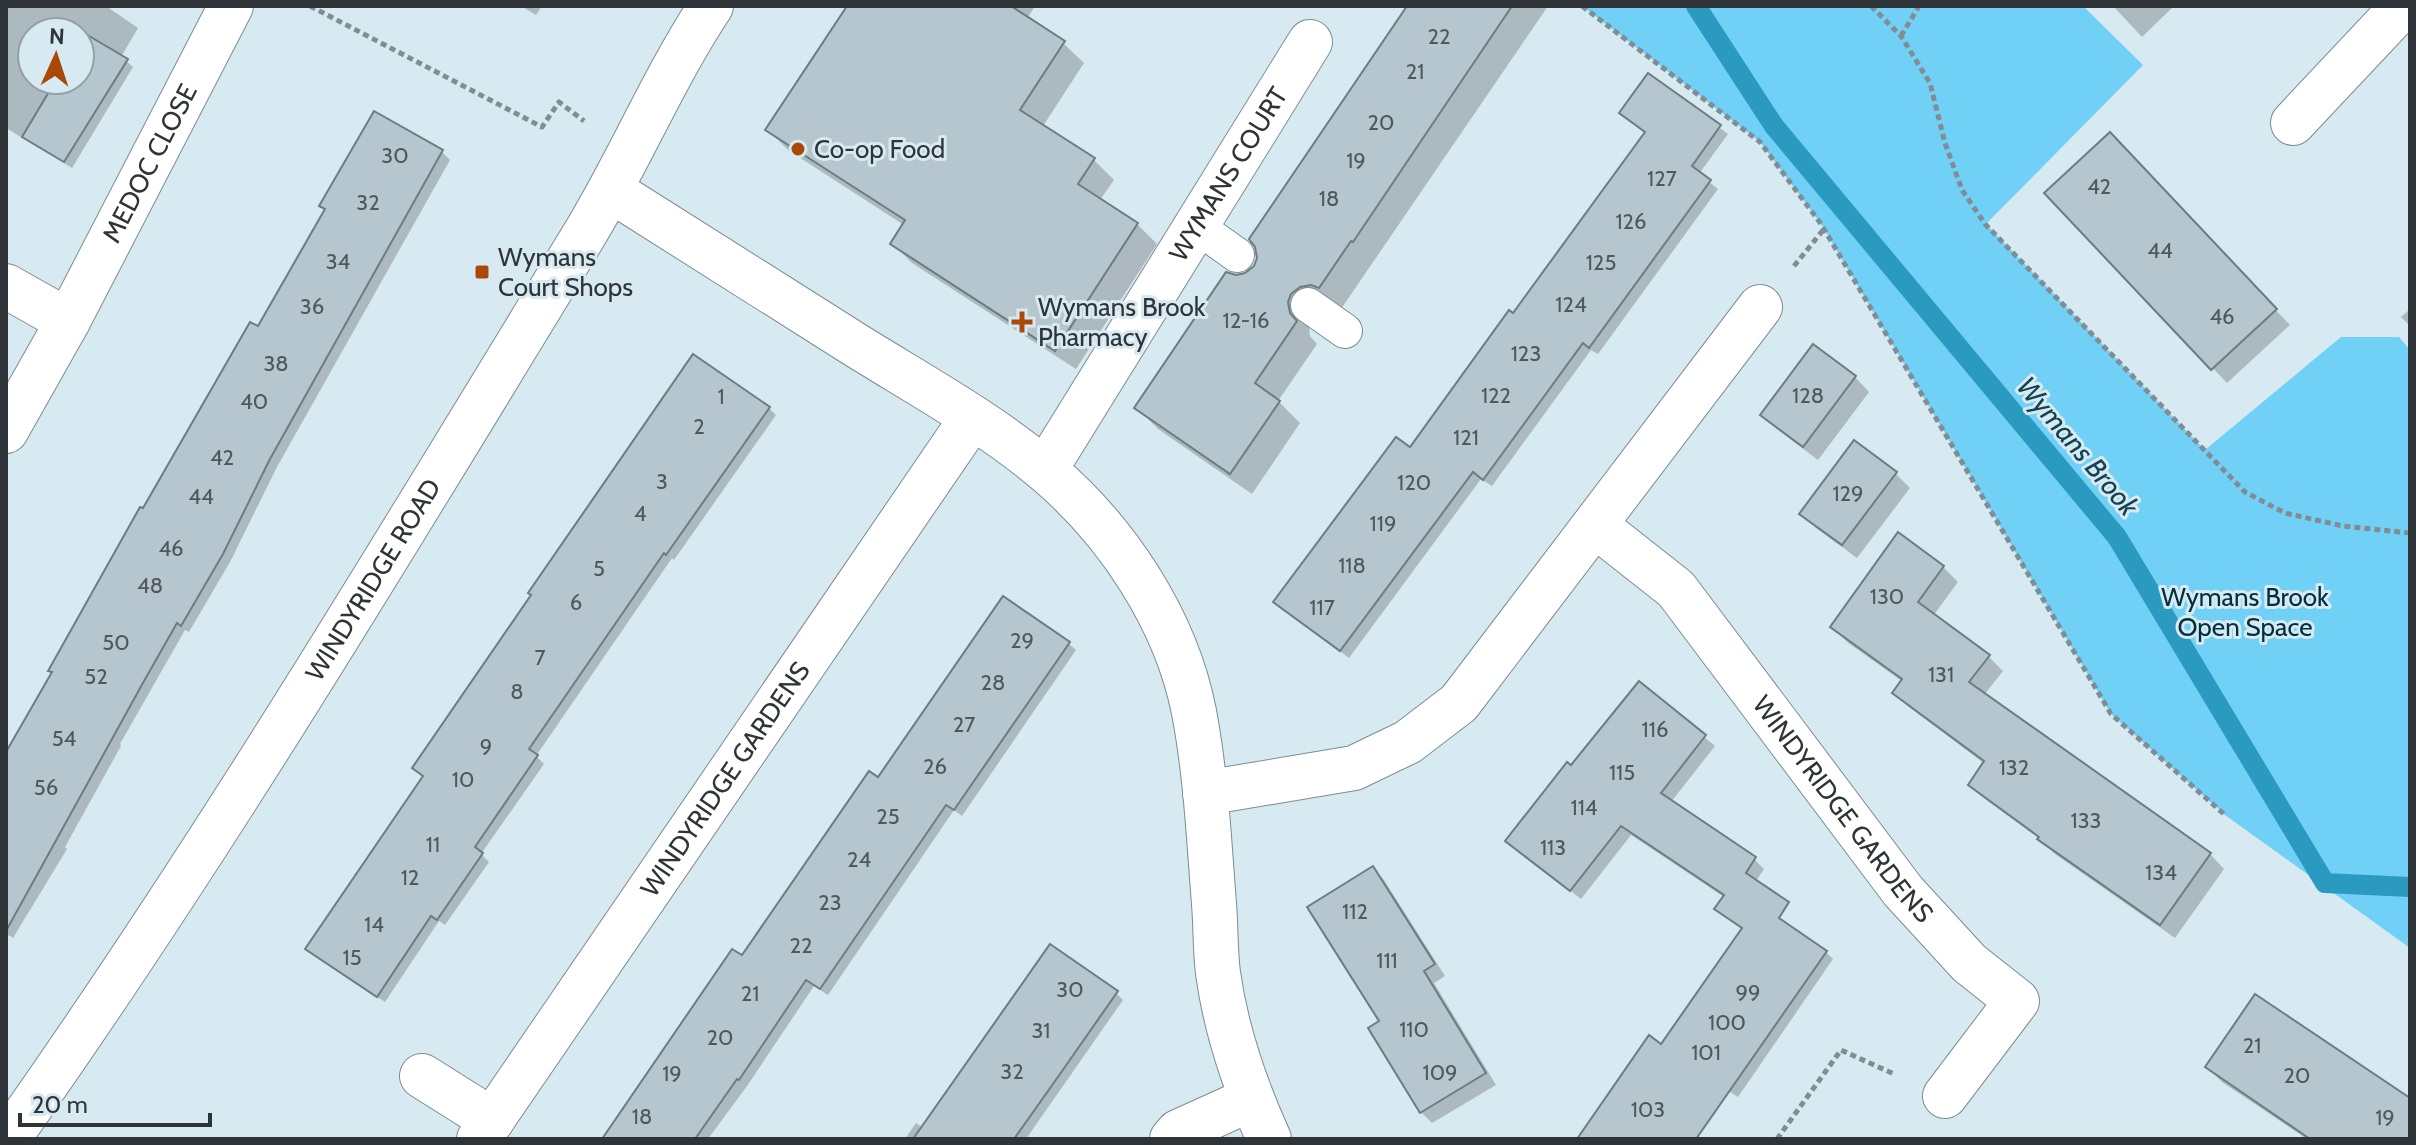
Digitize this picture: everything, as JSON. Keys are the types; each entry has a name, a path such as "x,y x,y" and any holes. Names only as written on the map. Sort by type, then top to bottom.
{"street":[{"name":"MEDOC CLOSE","path":"6,431 68,321 231,6"},
{"name":"WINDYRIDGE ROAD","path":"8,1139 96,1015 250,774 620,173 692,35 711,6"},
{"path":"2293,123 2403,6"},
{"name":"WYMANS COURT","path":"1045,470 1310,42"},
{"path":"620,173 1045,470 1072,494 1115,543 1151,598 1176,652 1193,709 1205,793 1218,972 1230,1036 1251,1099 1269,1139"},
{"path":"6,286 68,321"},
{"path":"1205,793 1354,768 1382,756 1435,724 1459,703 1760,307"},
{"name":"WINDYRIDGE GARDENS","path":"486,1130 972,418"},
{"name":"WINDYRIDGE GARDENS","path":"1596,526 1676,589 1903,891 1969,963 2017,1001 1945,1096"},
{"path":"422,1076 486,1130"},
{"path":"1172,1139 1178,1132 1251,1099"}],"lane":[{"path":"1196,226 1237,255"},
{"path":"1308,305 1345,331"}],"path":[{"path":"310,6 542,127 559,102 620,173"},
{"path":"1582,6 1760,142 1821,224 2111,714 2225,815"},
{"path":"1871,6 1901,36 1930,83 1945,143 1962,190 1985,224 2245,492 2285,513 2343,526 2410,533"},
{"path":"1901,36 1919,6"},
{"path":"1777,1139 1841,1050 1945,1096"}],"green space":[{"name":"Wymans Brook Open Space","path":"1582,6 2083,6 2143,65 1986,224 2205,450 2341,337 2399,337 2410,350 2410,948 2225,815 2111,714 1821,224 1760,142"}],"building":[{"path":"847,6 1011,6 1065,41 1020,110 1095,158 1078,184 1138,223 1055,351 890,244 905,220 765,130"},
{"path":"1407,6 1512,6 1319,288 1311,285 1300,287 1291,294 1288,302 1290,313 1297,321 1255,383 1280,401 1230,474 1134,408 1226,272 1236,275 1254,266 1257,258 1255,247 1249,239"},
{"path":"96,40 128,59 64,162 22,137 46,96 96,96"},
{"path":"1648,73 1721,125 1692,166 1711,180 1589,348 1583,343 1483,480 1473,472 1340,651 1273,602 1396,437 1410,447 1509,310 1513,313 1645,132 1619,113"},
{"path":"374,111 443,150 270,459 223,554 181,626 177,623 6,931 6,752 140,507 143,508 250,322 258,326 325,209 319,206"},
{"path":"2110,132 2277,309 2211,370 2044,193"},
{"path":"1813,344 1856,376 1803,447 1760,415"},
{"path":"693,354 770,407 666,555 664,553 529,749 538,755 475,847 483,853 437,920 431,916 377,997 305,949 423,776 412,768"},
{"path":"1854,440 1897,472 1842,545 1799,514"},
{"path":"1898,532 1944,566 1918,602 1990,655 1969,682 2211,853 2160,925 2037,839 2039,837 1968,785 1984,761 1892,693 1902,679 1830,627"},
{"path":"1003,596 1070,642 954,810 946,805 820,989 806,980 695,1139 602,1139 732,949 742,955 869,771 878,777"},
{"path":"1639,681 1706,735 1661,793 1756,857 1746,873 1789,902 1779,918 1827,951 1696,1139 1577,1139 1649,1035 1661,1044 1742,928 1714,909 1724,895 1621,826 1570,891 1505,841 1567,762 1571,765"},
{"path":"1373,866 1435,964 1424,971 1486,1073 1420,1113 1368,1028 1379,1021 1307,907"},
{"path":"1050,944 1118,991 1060,1074 1014,1139 913,1139"},
{"path":"2255,994 2410,1098 2410,1139 2310,1139 2205,1067"}],"waterway":[{"name":"Wymans Brook","path":"1696,6 1774,126 2117,537 2325,883 2410,887"}],"place":[{"name":"Co-op Food","path":"798,149"},
{"name":"Wymans Court Shops","path":"482,272"},
{"name":"Wymans Brook Pharmacy","path":"1022,322"}]}
